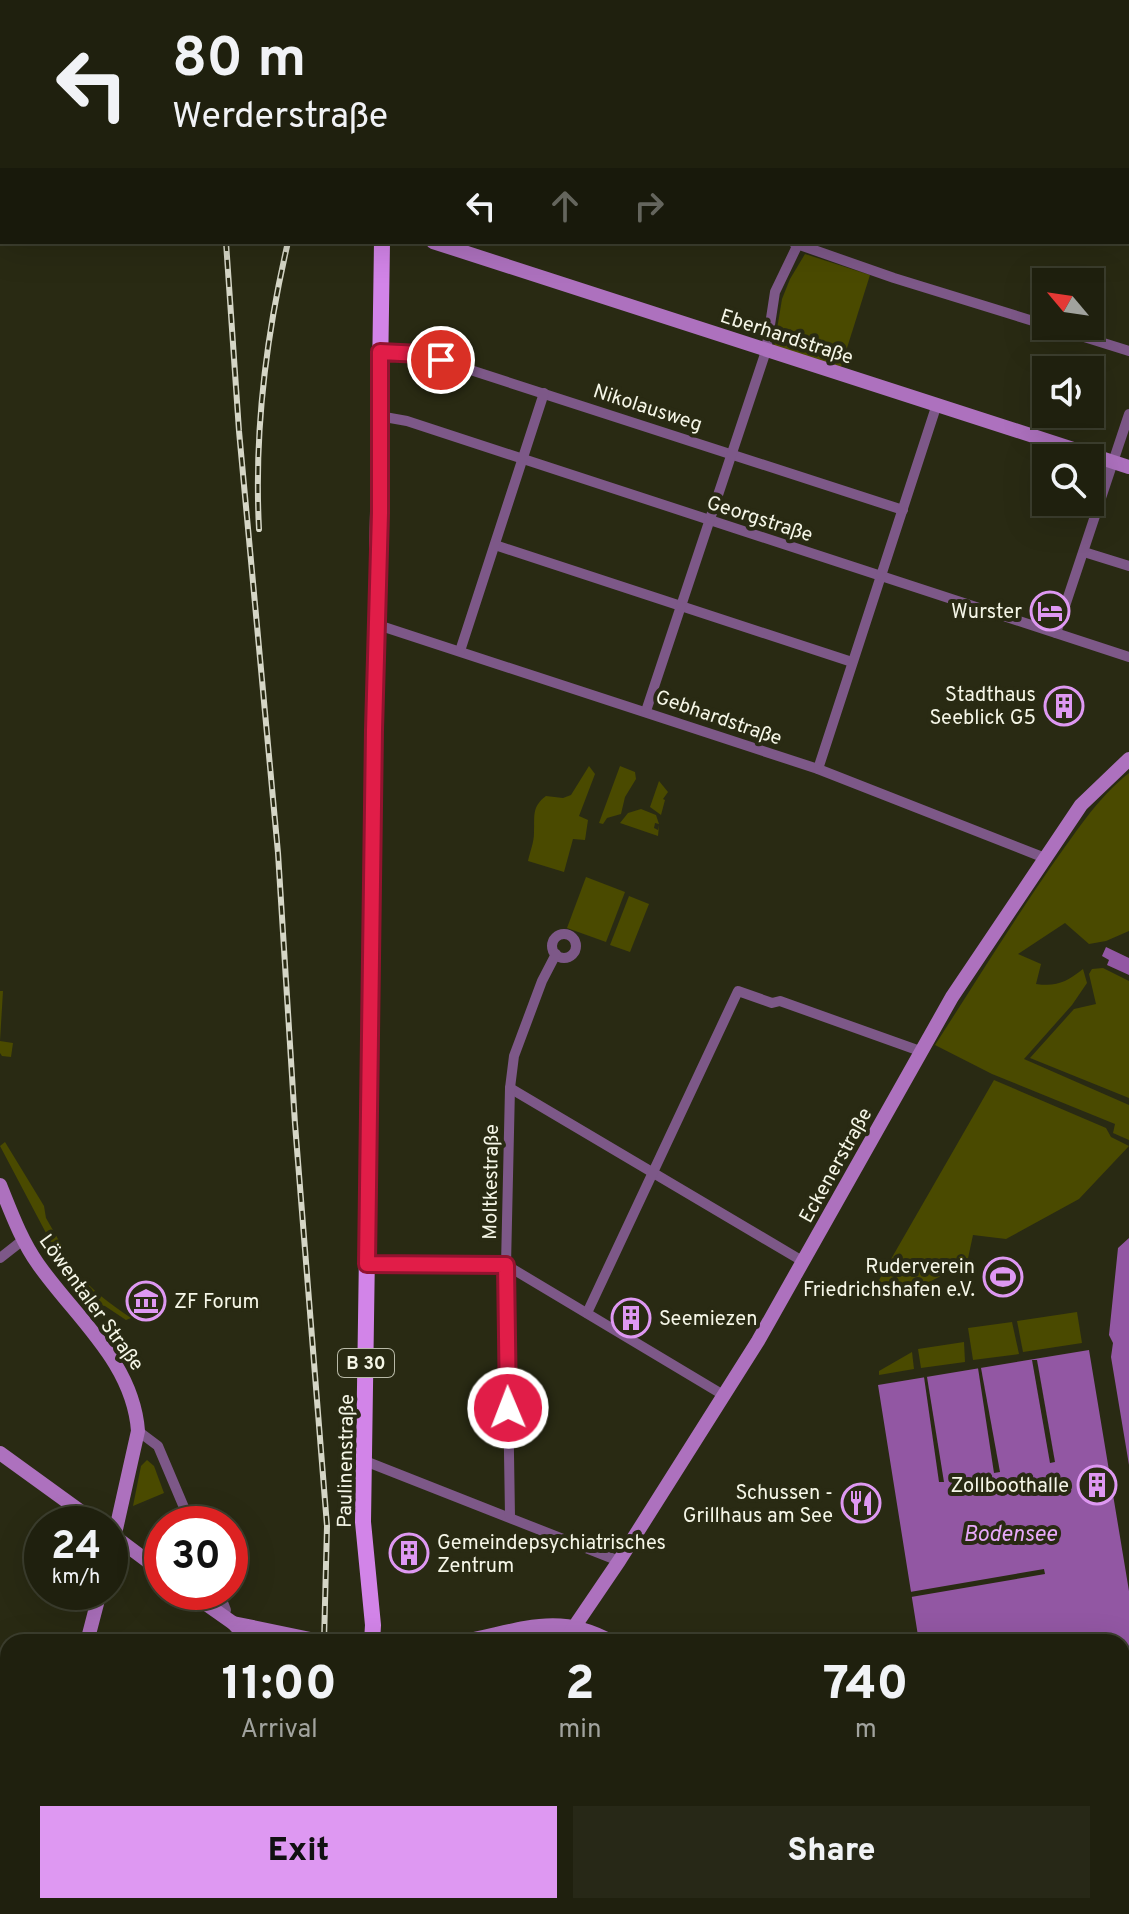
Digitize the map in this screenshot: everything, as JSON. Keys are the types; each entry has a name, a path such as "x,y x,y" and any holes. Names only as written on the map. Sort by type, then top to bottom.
{"main road":[{"name":"Paulinenstraße","path":"372,1634 363,1522 382,244"},
{"name":"Eberhardstraße","path":"464,247 766,351 1122,464"},
{"name":"Eckenerstraße","path":"570,1634 725,1396 804,1262 952,997 1081,805 1129,759"},
{"name":"Löwentaler Straße","path":"0,1185 23,1240 38,1264 115,1361 135,1405 138,1431"},
{"path":"119,1506 138,1431"},
{"path":"0,1453 73,1506"},
{"path":"89,1634 95,1610"},
{"path":"214,1610 243,1634"},
{"path":"228,1620 290,1634"},
{"path":"500,1634 552,1624 575,1626 598,1634"}],"street":[{"path":"646,711 766,351 775,292 796,244"},
{"path":"799,244 894,278 1032,321"},
{"path":"1093,340 1129,351"},
{"name":"Nikolausweg","path":"380,352 421,354 903,510"},
{"path":"460,651 544,393"},
{"path":"818,769 937,404"},
{"path":"1056,633 1084,552 1122,464 1129,414"},
{"name":"Georgstraße","path":"379,416 407,421 1129,657"},
{"path":"495,545 852,662"},
{"path":"1084,552 1129,566"},
{"name":"Gebhardstraße","path":"378,625 818,769 1045,858"},
{"name":"Moltkestraße","path":"510,1516 506,1265 510,1088 514,1056 542,981 556,954"},
{"path":"587,1313 738,991 772,1003 780,1001 920,1051"},
{"path":"510,1088 804,1262"},
{"path":"0,1258 23,1240"},
{"path":"367,1264 506,1265 725,1396"},
{"path":"138,1431 158,1446 183,1506"},
{"path":"365,1461 619,1561"},
{"path":"226,1610 228,1620"}],"shaded area":[{"path":"805,254 870,275 841,367 774,347 782,299"},
{"path":"589,766 595,774 579,816 588,820 585,840 573,839 564,872 528,861 538,804 546,796 563,798 571,795"},
{"path":"620,766 635,772 636,779 625,797 621,814 607,818 603,824 599,823"},
{"path":"1129,773 1129,931 1106,941 1089,944 1065,923 1018,954 1041,964 1036,984 1061,982 1083,969 1087,983 1072,1005 1024,1059 1129,1105 1129,1140 1113,1133 1115,1124 992,1074 935,1045 1068,843 1096,805"},
{"path":"659,781 668,792 663,799 661,815 650,807"},
{"path":"641,809 656,815 659,824 655,823 654,828 658,830 659,825 658,836 620,823 628,813"},
{"path":"586,877 625,892 606,942 567,928"},
{"path":"629,896 649,904 630,952 610,945"},
{"path":"1103,968 1129,981 1129,1098 1030,1058 1074,1009 1096,1004 1089,974 1092,969"},
{"path":"0,991 3,991 0,1041"},
{"path":"0,1041 13,1043 11,1057 2,1056"},
{"path":"994,1080 1106,1128 1111,1137 1129,1146 1079,1199 1006,1239 973,1235 967,1263 897,1298 879,1280"},
{"path":"5,1142 44,1206 46,1218 62,1246 55,1250 0,1146"},
{"path":"68,1257 88,1284 131,1318 126,1320 105,1306 96,1304 62,1260"},
{"path":"1077,1312 1082,1343 1023,1352 1017,1321"},
{"path":"1012,1322 1019,1354 973,1360 968,1328"},
{"path":"964,1342 965,1362 921,1368 918,1349"},
{"path":"912,1352 914,1369 879,1375 879,1371"},
{"path":"147,1460 154,1466 164,1493 133,1506 141,1466"}],"water":[{"path":"1106,947 1129,958 1129,975 1107,965 1109,960 1102,956"},
{"path":"1129,1238 1129,1465 1111,1357 1113,1343 1109,1335 1118,1248"},
{"name":"Bodensee","path":"1089,1350 1129,1591 1129,1634 918,1634 878,1385"}],"pier":[{"path":"1032,1360 1037,1360 1055,1462 1050,1463"},
{"path":"978,1368 981,1368 1000,1472 994,1473"},
{"path":"924,1377 927,1377 944,1482 939,1482"},
{"path":"1044,1569 1045,1574 911,1597 910,1592"}],"railway":[{"path":"226,244 239,431 278,853 295,1124 327,1526 324,1634"},
{"path":"259,529 258,457 263,385 273,313 288,244"}],"place":[{"name":"Wurster","path":"1050,611"},
{"name":"Stadthaus Seeblick G5","path":"1064,706"},
{"name":"Ruderverein Friedrichshafen e.V.","path":"1003,1277"},
{"name":"ZF Forum","path":"146,1301"},
{"name":"Seemiezen","path":"631,1318"},
{"name":"Zollboothalle","path":"1097,1485"},
{"name":"Schussen - Grillhaus am See","path":"861,1503"},
{"name":"Gemeindepsychiatrisches Zentrum","path":"409,1553"}],"route":[{"path":"441,360 421,354 380,352 367,1264 506,1265 508,1408"}]}
